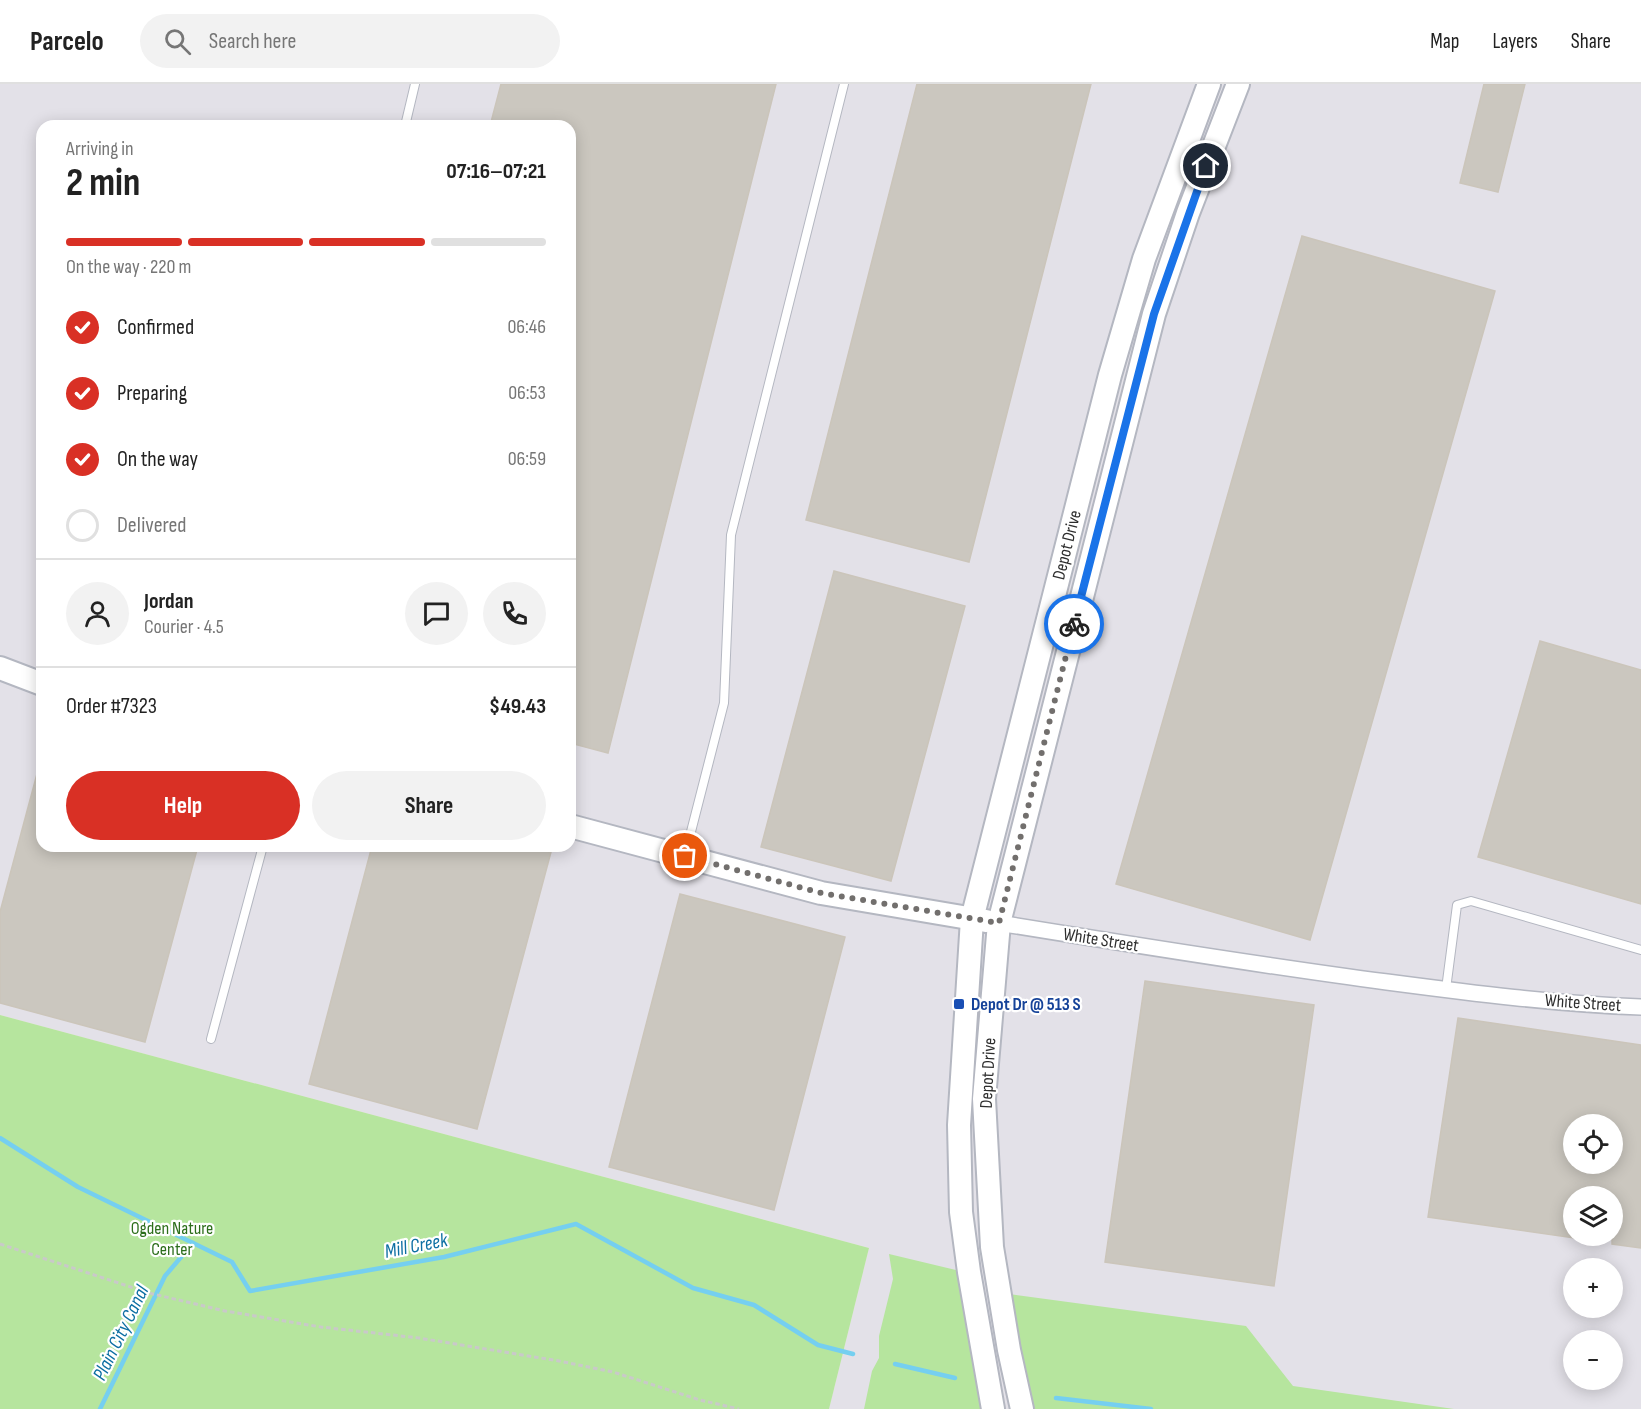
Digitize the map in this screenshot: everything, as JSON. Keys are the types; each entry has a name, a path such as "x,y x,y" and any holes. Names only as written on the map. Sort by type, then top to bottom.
{"main road":[{"name":"Depot Drive","path":"993,1409 961,1212 959,1125 972,919 1110,375 1144,259 1209,84"},
{"name":"Depot Drive","path":"1022,1409 1009,1350 992,1247 984,1099 999,923 1154,314 1188,213 1238,84"},
{"path":"0,668 36,682"},
{"name":"White Street","path":"576,828 821,893 999,923"}],"street":[{"name":"White Street","path":"999,923 1206,957 1446,989 1641,1007"}],"lane":[{"path":"407,120 416,84"},
{"path":"685,856 724,703 731,535 844,84"},
{"path":"211,1039 261,852"},
{"path":"1446,989 1457,905 1471,901 1641,950"}],"path":[{"path":"0,1244 167,1298 321,1327 419,1338 558,1361 614,1372 700,1400 739,1409"}],"shaded area":[{"path":"0,84 1641,84 1641,1409 829,1409 869,1248 0,1015"}],"green space":[{"name":"Ogden Nature Center","path":"0,1015 869,1248 829,1409 0,1409"},
{"path":"889,1254 960,1271 985,1409 864,1409 872,1371 879,1358 879,1336 893,1279"},
{"path":"1009,1294 1246,1326 1293,1386 1454,1409 1032,1409"}],"building":[{"path":"501,84 776,84 608,753 576,745 576,120 492,120"},
{"path":"917,84 1091,84 969,562 806,520"},
{"path":"1484,84 1525,84 1498,192 1460,183"},
{"path":"1302,236 1495,291 1310,940 1116,884"},
{"path":"834,571 965,606 891,881 761,847"},
{"path":"1540,641 1641,670 1641,904 1478,857"},
{"path":"36,777 36,852 196,852 145,1042 0,1003 0,912"},
{"path":"370,852 551,852 477,1129 309,1084"},
{"path":"680,894 845,937 774,1210 609,1167"},
{"path":"1145,981 1314,1005 1274,1286 1105,1262"},
{"path":"1458,1018 1641,1045 1641,1248 1623,1246 1623,1186 1563,1186 1563,1236 1428,1217"}],"waterway":[{"name":"Mill Creek","path":"0,1138 78,1187 232,1262 250,1291 444,1257 576,1224 693,1288 754,1305 818,1345 853,1354"},
{"name":"Plain City Canal","path":"100,1409 165,1276 193,1243"},
{"name":"Mill Creek","path":"895,1364 955,1378"},
{"name":"Mill Creek","path":"1056,1398 1151,1409"}],"way so far":[{"path":"685,856 821,893 898,908 999,923 1074,624"}],"place":[{"name":"Depot Dr @ 513 S","path":"959,1004"}],"route":[{"path":"1074,624 1154,314 1206,166"}]}
